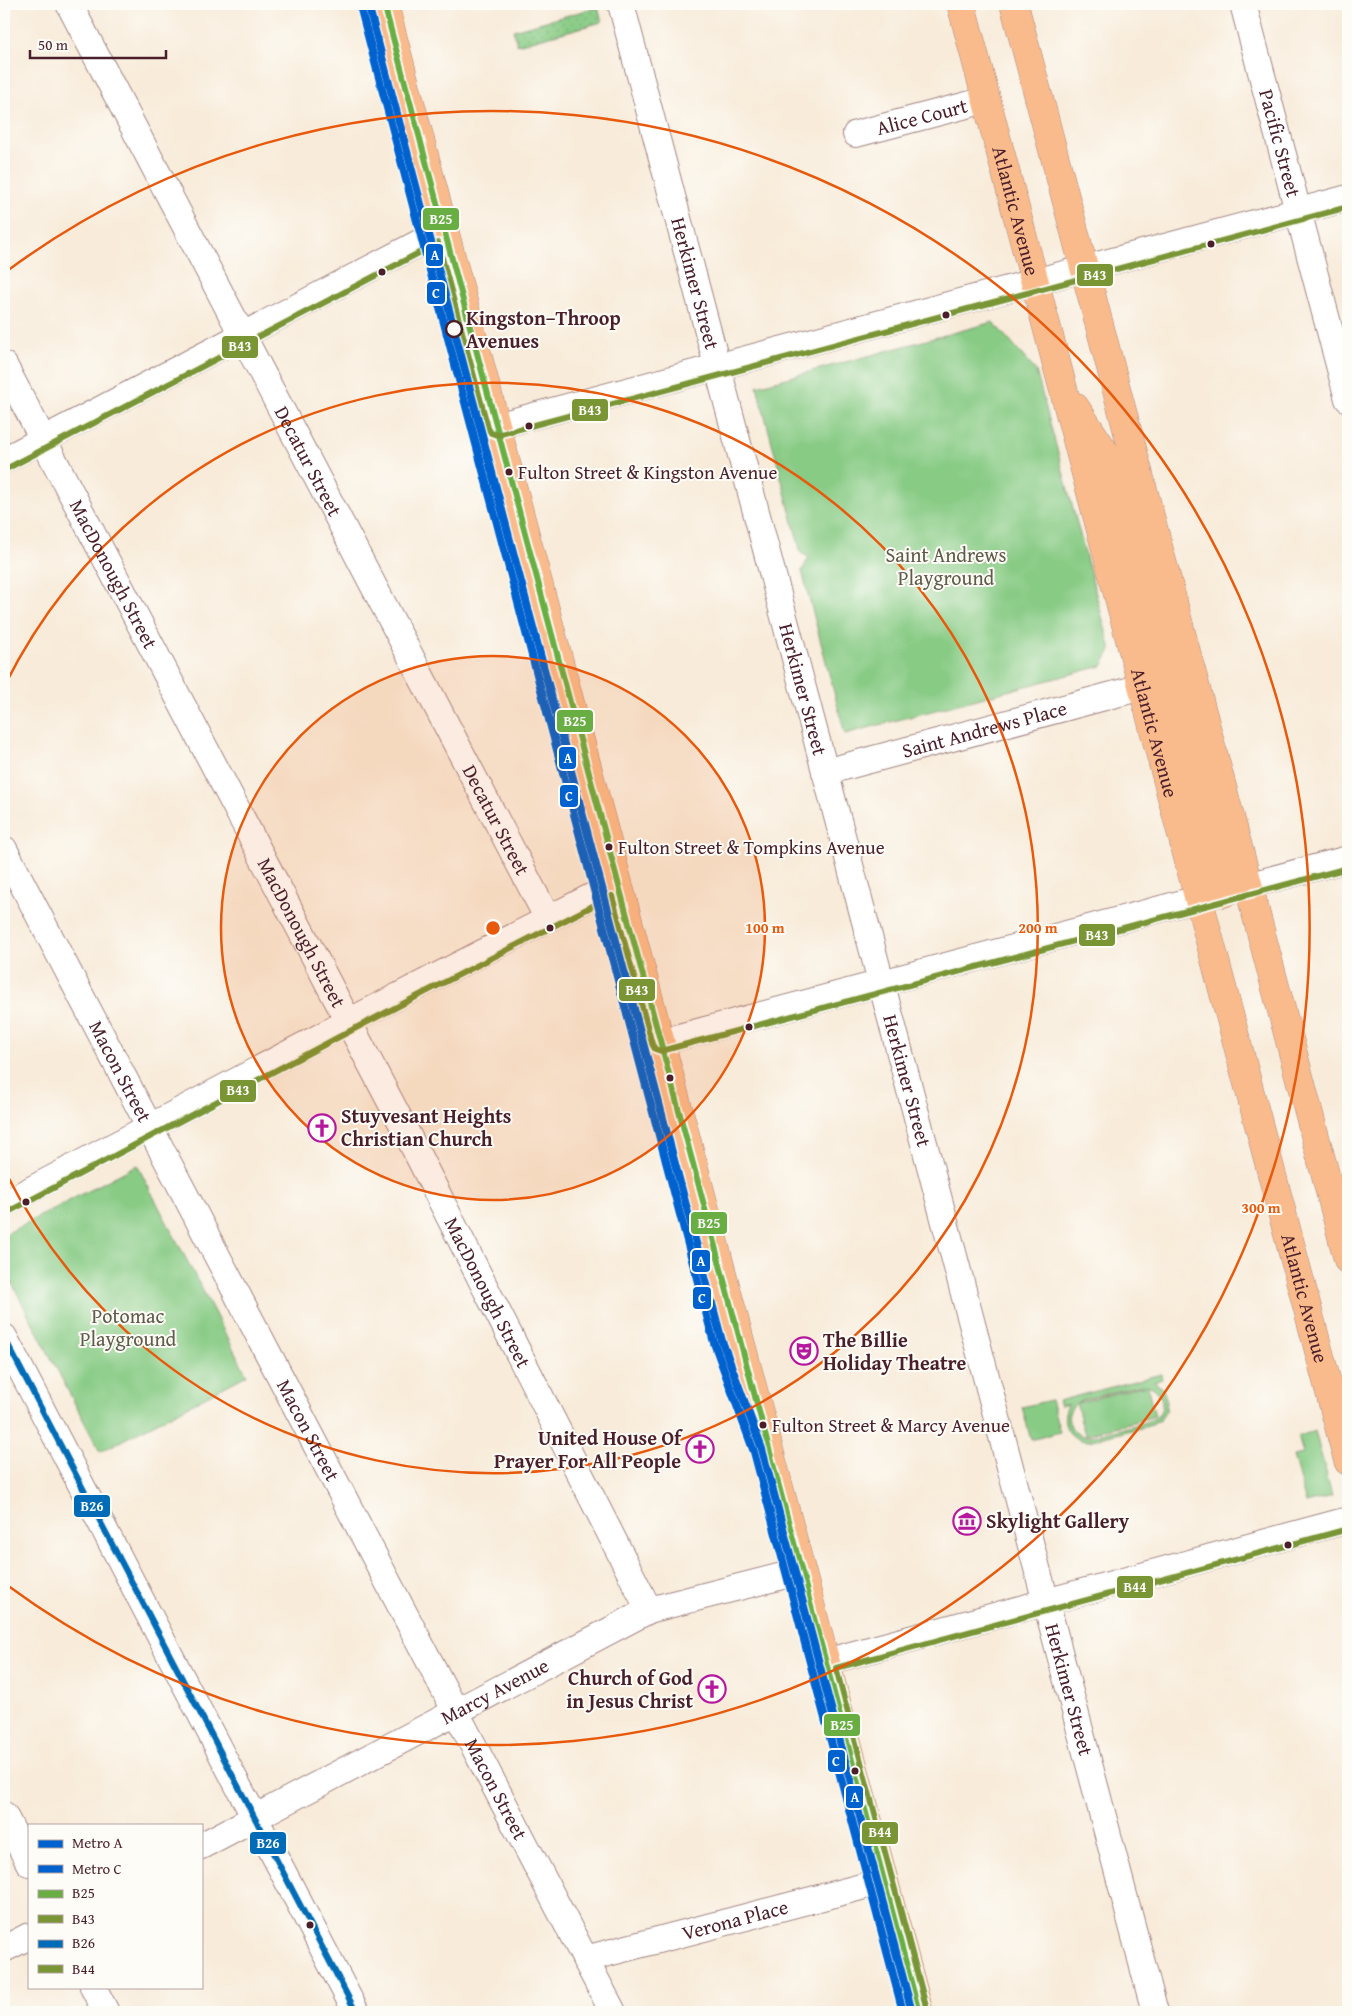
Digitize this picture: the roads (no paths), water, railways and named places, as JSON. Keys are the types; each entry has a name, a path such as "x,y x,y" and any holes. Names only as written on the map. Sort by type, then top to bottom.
{"main road":[{"path":"384,4 919,2012"},
{"name":"Atlantic Avenue","path":"960,4 1142,687 1224,893 1348,1260"},
{"name":"Atlantic Avenue","path":"1014,4 1084,268 1224,893 1348,1461"},
{"path":"1063,388 1108,457 1224,893"}],"street":[{"name":"Decatur Street","path":"69,4 548,919"},
{"name":"Herkimer Street","path":"621,4 1155,2012"},
{"name":"Pacific Street","path":"1243,4 1348,399"},
{"name":"Alice Court","path":"856,134 986,100"},
{"path":"496,426 1348,198"},
{"path":"4,460 444,230"},
{"name":"MacDonough Street","path":"4,365 400,1120 649,1610"},
{"name":"Saint Andrews Place","path":"825,772 1142,687"},
{"name":"Macon Street","path":"4,849 613,2012"},
{"path":"660,1042 1348,859"},
{"path":"4,1204 348,1022 618,884"},
{"path":"4,1337 356,2012"},
{"path":"825,1662 1348,1520"},
{"name":"Marcy Avenue","path":"202,1845 649,1610 802,1571"},
{"path":"4,1816 28,1861"},
{"name":"Verona Place","path":"585,1959 884,1881"},
{"path":"4,1949 28,1937"},
{"path":"94,1988 106,2012"}],"metro line":[{"name":"A","path":"368,4 722,1341 762,1449 912,2012"},
{"name":"C","path":"360,6 714,1343 754,1452 903,2012"}],"place":[{"name":"Kingston–Throop Avenues","path":"454,329"},
{"name":"Fulton Street & Kingston Avenue","path":"509,472"},
{"name":"Fulton Street & Tompkins Avenue","path":"609,847"},
{"name":"Stuyvesant Heights Christian Church","path":"322,1128"},
{"name":"The Billie Holiday Theatre","path":"804,1351"},
{"name":"Fulton Street & Marcy Avenue","path":"763,1425"},
{"name":"United House Of Prayer For All People","path":"700,1449"},
{"name":"Skylight Gallery","path":"967,1521"},
{"name":"Church of God in Jesus Christ","path":"712,1689"}],"park label":[{"name":"Saint Andrews Playground","path":"946,566"},
{"name":"Potomac Playground","path":"128,1328"}]}
